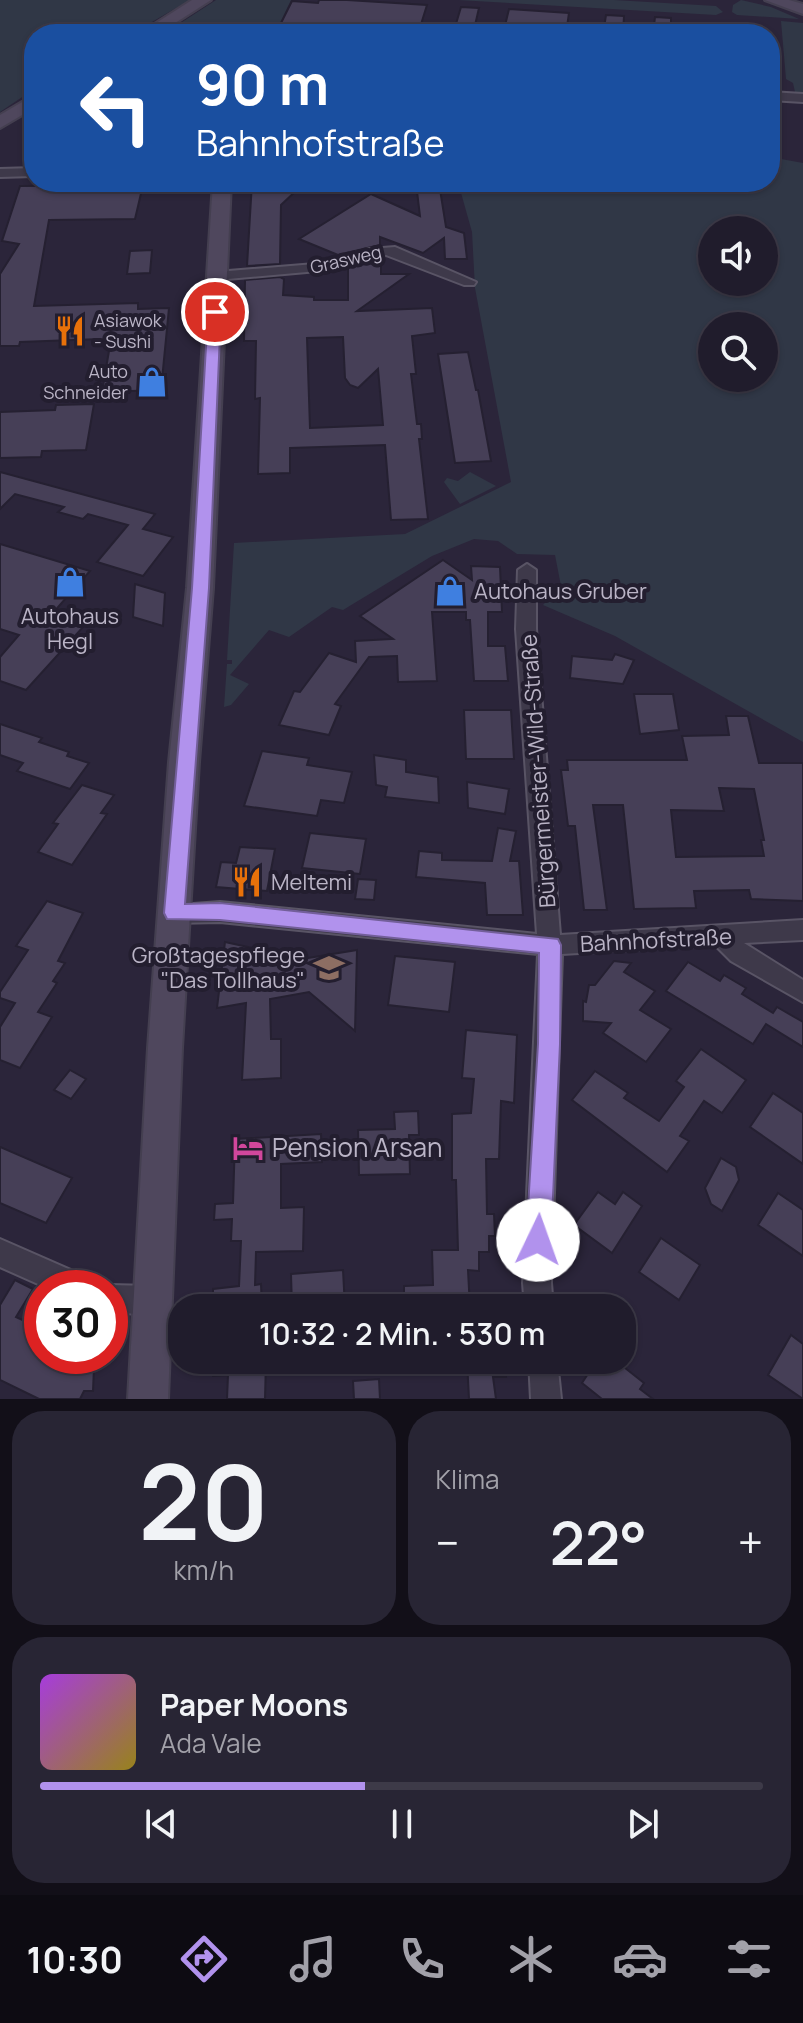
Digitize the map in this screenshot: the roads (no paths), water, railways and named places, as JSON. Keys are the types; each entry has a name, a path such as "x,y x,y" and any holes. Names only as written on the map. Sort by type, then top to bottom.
{"main road":[{"path":"166,24 203,0"},
{"path":"773,0 803,9"},
{"path":"0,123 24,107"},
{"path":"148,1399 174,913 184,762 199,610 221,192"}],"street":[{"path":"780,97 803,98"},
{"path":"0,173 24,172"},
{"name":"Grasweg","path":"216,276 269,274 333,265 383,249 395,251 469,282"},
{"name":"Bürgermeister-Wild-Straße","path":"527,570 526,629 550,945 549,1044 538,1294"},
{"name":"Bahnhofstraße","path":"174,913 220,912 550,945 803,930"},
{"path":"722,937 739,954 803,992"},
{"path":"0,1253 38,1270"},
{"path":"128,1299 152,1300"},
{"path":"544,1374 546,1399"}],"place":[{"name":"Asiawok - Sushi","path":"70,331"},
{"name":"Auto Schneider","path":"152,382"},
{"name":"Autohaus Hegl","path":"70,582"},
{"name":"Autohaus Gruber","path":"450,591"},
{"name":"Meltemi","path":"247,882"},
{"name":"Großtagespflege \"Das Tollhaus\"","path":"329,968"},
{"name":"Pension Arsan","path":"248,1148"}]}
